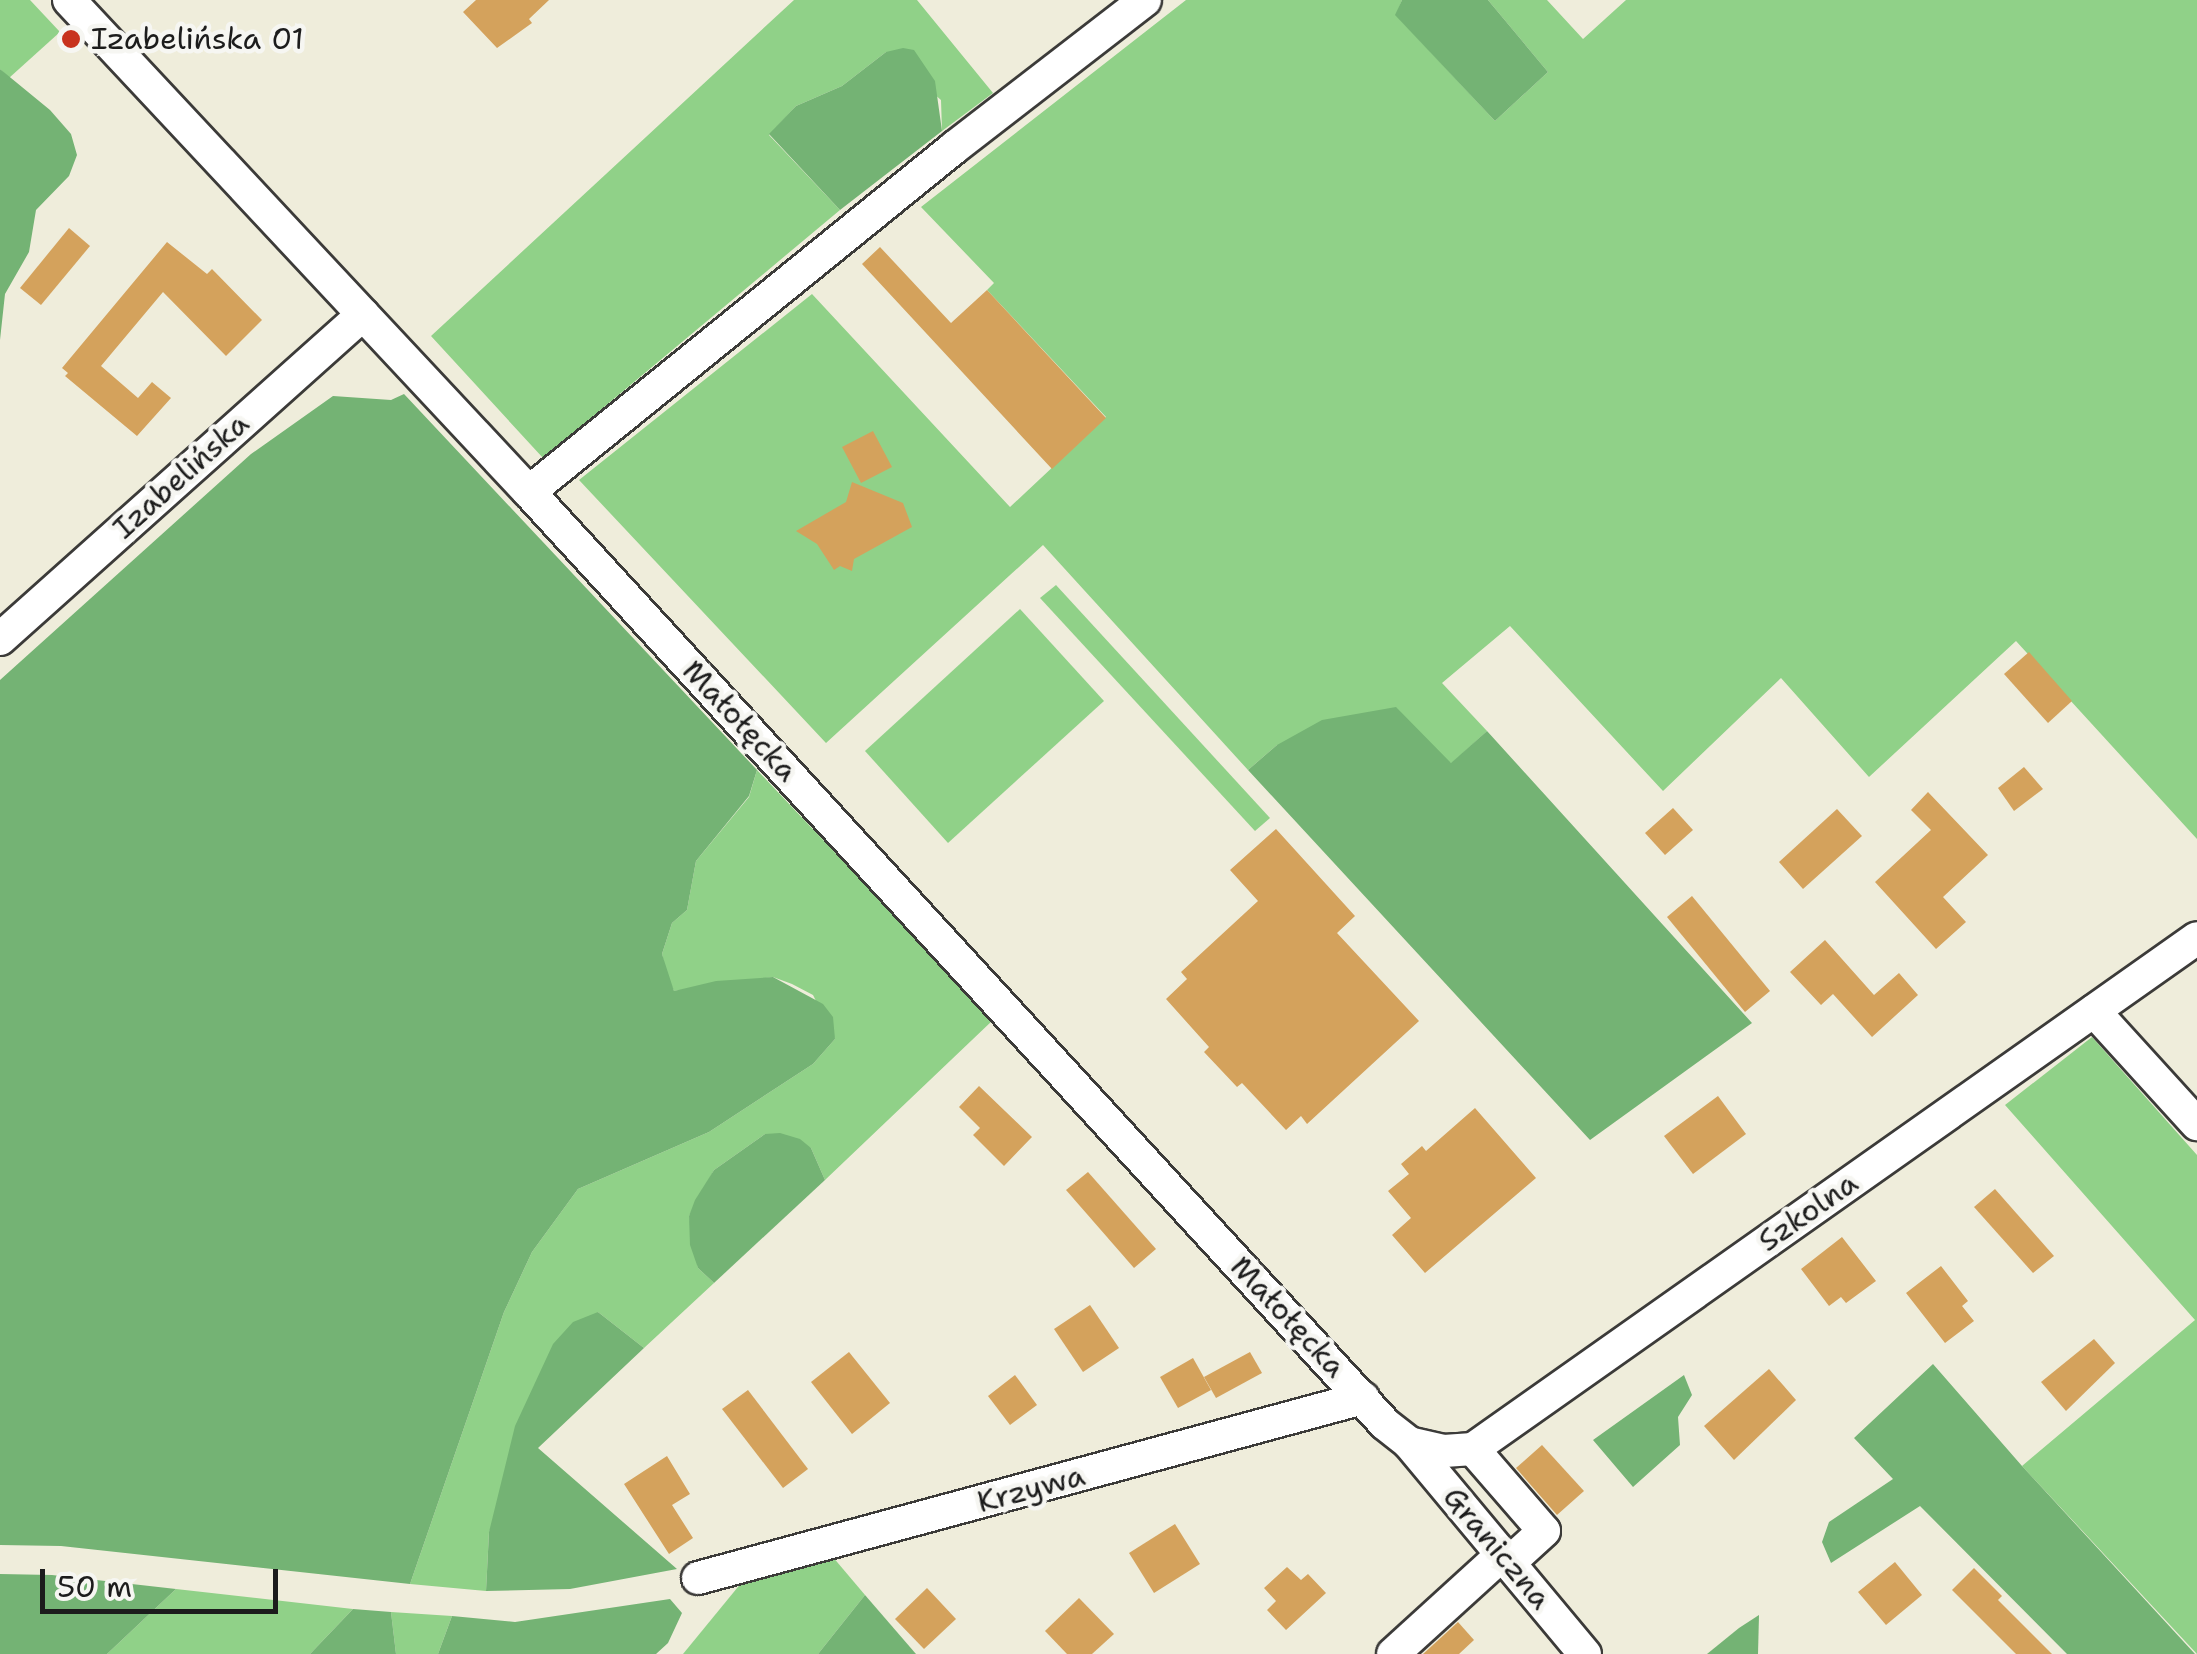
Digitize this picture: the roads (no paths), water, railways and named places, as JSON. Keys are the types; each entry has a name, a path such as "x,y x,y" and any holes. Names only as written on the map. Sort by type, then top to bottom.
{"street":[{"name":"Małołęcka","path":"69,0 529,492 1363,1398 1409,1443"},
{"path":"529,492 955,147 1145,0"},
{"name":"Izabelińska","path":"0,639 363,314"},
{"name":"Szkolna","path":"1473,1449 2197,938"},
{"path":"2094,1011 2197,1124"},
{"name":"Krzywa","path":"698,1578 1363,1398"},
{"path":"1394,1654 1544,1531 1473,1449 1444,1452 1409,1443"},
{"name":"Graniczna","path":"1409,1443 1585,1654"}],"place":[{"name":"Izabelińska 01","path":"71,39"}]}
